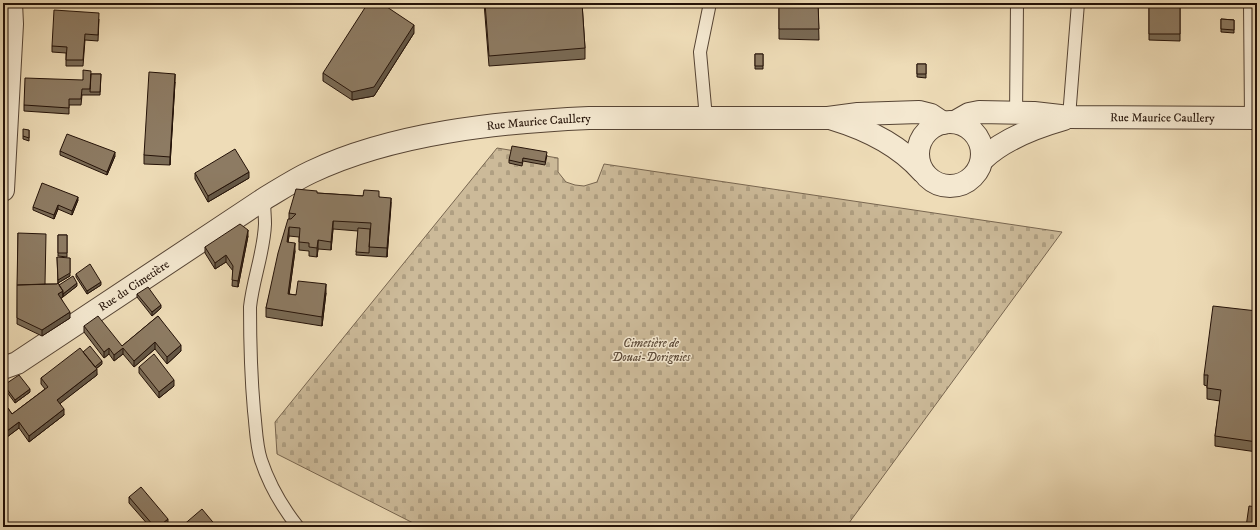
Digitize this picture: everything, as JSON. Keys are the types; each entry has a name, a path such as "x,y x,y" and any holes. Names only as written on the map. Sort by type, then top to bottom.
{"street":[{"path":"3,190 12,24 11,3"},
{"name":"Rue Maurice Caullery","path":"264,199 293,181 334,163 378,148 442,133 550,120 589,118 828,118 862,114 919,112 949,122 964,125 976,135 981,144 983,159 980,168 974,177 966,183 956,186 937,184 928,178 907,156 868,131 828,118"},
{"name":"Rue Maurice Caullery","path":"922,171 918,156 920,142 929,130 974,113 1034,112 1069,117 1254,118"},
{"name":"Rue Maurice Caullery","path":"983,159 996,147 1044,125 1069,117"},
{"name":"Rue du Cimetière","path":"3,368 17,363 264,199"}],"lane":[{"path":"706,118 700,52 710,3"},
{"path":"1017,3 1016,112 1017,122 1022,135"},
{"path":"1069,117 1078,3"},
{"path":"1250,3 1254,118"},
{"path":"264,199 264,235 251,295 250,307 252,382 256,428 260,458 265,471 280,500 298,527"}],"green space":[{"name":"Cimetière de Douai-Dorignies","path":"497,148 558,158 558,172 566,182 575,185 584,186 597,182 604,164 1062,232 846,527 421,527 277,454 275,422"}],"building":[{"path":"368,3 381,3 414,25 374,87 352,92 323,73"},
{"path":"485,3 582,3 585,48 489,56"},
{"path":"779,3 818,3 819,29 779,29"},
{"path":"1149,3 1180,3 1180,34 1149,34"},
{"path":"54,10 99,13 98,35 85,34 83,60 66,60 67,47 52,46"},
{"path":"1221,19 1234,20 1234,30 1221,29"},
{"path":"755,54 763,54 763,66 755,66"},
{"path":"917,64 926,64 926,74 917,74"},
{"path":"83,70 91,71 90,89 82,89 81,99 69,99 69,108 24,105 25,78 83,80"},
{"path":"149,72 175,74 170,157 144,155"},
{"path":"91,74 101,74 100,92 90,92"},
{"path":"23,129 29,130 29,138 23,136"},
{"path":"67,134 115,152 107,172 60,151"},
{"path":"512,146 547,152 545,162 523,158 522,163 509,160"},
{"path":"235,149 249,172 208,196 195,173"},
{"path":"42,183 78,197 72,211 58,205 54,215 33,207"},
{"path":"296,189 317,191 317,193 363,196 364,190 379,191 379,197 391,198 387,248 369,247 371,223 333,221 331,242 318,240 317,248 309,247 309,243 299,242 300,228 289,227 287,242 295,243 288,294 296,295 298,281 326,284 322,317 266,308 278,253 288,219 291,219 296,214 289,213"},
{"path":"240,224 248,230 238,281 232,280 233,266 226,255 215,263 205,247"},
{"path":"358,228 370,229 369,253 356,252"},
{"path":"18,233 46,234 45,284 17,285"},
{"path":"58,235 67,235 67,253 58,253"},
{"path":"57,257 70,258 70,273 58,280"},
{"path":"90,264 101,282 87,291 76,274"},
{"path":"73,276 77,283 63,294 63,291 59,285"},
{"path":"58,283 63,291 58,294 70,312 42,330 17,318 17,285"},
{"path":"148,287 161,305 152,312 137,294"},
{"path":"1213,306 1257,311 1257,442 1215,436 1221,390 1207,388 1208,375 1204,375"},
{"path":"98,316 122,346 158,316 181,345 167,357 155,342 134,361 123,348 114,355 109,348 104,352 84,326"},
{"path":"90,346 102,361 95,367 83,352"},
{"path":"80,348 97,369 57,400 64,409 29,436 19,422 3,434 3,401 12,414 48,387 41,378"},
{"path":"154,354 174,380 159,392 139,367"},
{"path":"19,375 30,389 15,400 4,385"},
{"path":"1257,451 1257,471 1254,471"},
{"path":"141,487 168,519 158,527 151,527 153,525 129,497"},
{"path":"1249,506 1257,507 1257,527 1246,527"},
{"path":"202,509 217,527 181,527"}]}
